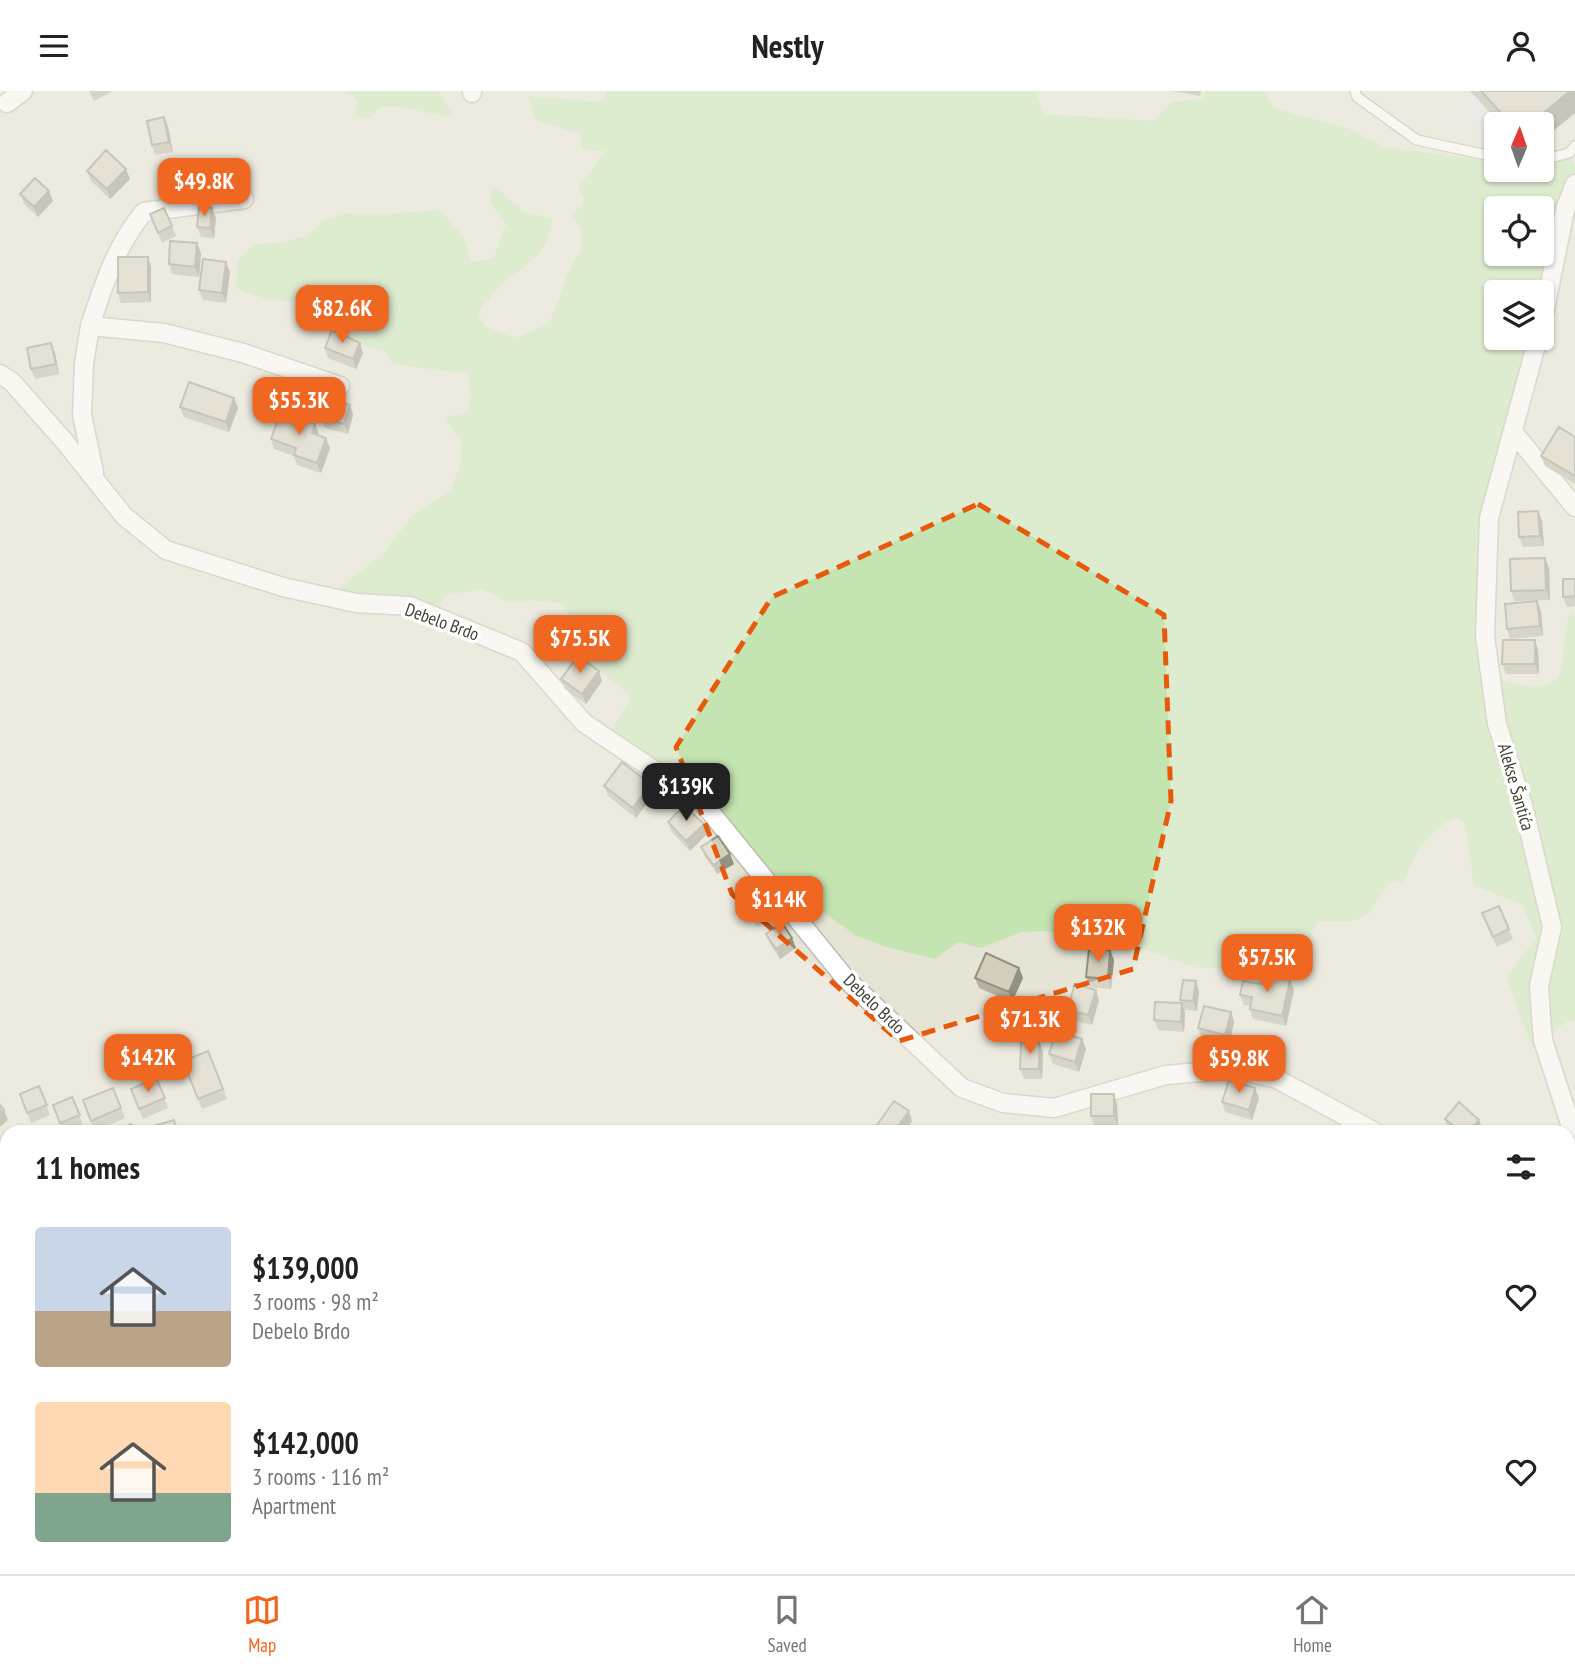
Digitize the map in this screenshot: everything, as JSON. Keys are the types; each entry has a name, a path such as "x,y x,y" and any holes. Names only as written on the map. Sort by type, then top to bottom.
{"street":[{"path":"7,103 23,91"},
{"path":"1551,280 1566,210 1575,184"},
{"name":"Debelo Brdo","path":"95,476 82,415 84,365 90,326 124,236 144,212 243,199"},
{"path":"90,326 164,333 243,353 340,386"},
{"name":"Alekse Šantića","path":"1535,350 1489,518 1485,636 1497,725 1523,805 1552,927 1539,986 1543,1039 1571,1125"},
{"name":"Debelo Brdo","path":"0,374 12,382 95,476 124,516 166,550 283,586 356,603 410,606 522,652 584,723 703,803 846,979 962,1088 1003,1103 1054,1108 1166,1075 1234,1069 1277,1079 1362,1125"},
{"path":"1513,432 1575,507"}],"lane":[{"path":"1354,91 1357,97 1417,140 1484,154"},
{"path":"1554,157 1569,153 1575,146"}],"highlighted area":[{"path":"978,504 1164,615 1171,801 1133,969 899,1041 732,894 676,747 772,597"}],"shaded area":[{"path":"0,91 1575,91 1575,1125 0,1125"},
{"path":"1473,93 1489,112 1484,112 1484,123 1463,136 1443,115"}],"green space":[{"path":"346,91 440,91 442,99 453,114 449,117 400,107 381,107 368,119 354,116 358,101"},
{"path":"609,91 1036,91 1044,114 1155,121 1171,101 1203,100 1206,91 1264,91 1274,108 1349,129 1384,147 1484,160 1484,182 1554,182 1554,157 1569,153 1575,166 1575,184 1554,253 1554,196 1484,196 1484,266 1550,266 1546,280 1484,280 1484,350 1535,350 1489,518 1494,677 1521,685 1542,686 1551,683 1561,668 1570,613 1575,613 1575,1021 1566,1022 1532,1048 1507,978 1536,937 1522,904 1474,886 1465,822 1456,817 1429,836 1404,882 1389,882 1369,913 1355,920 1319,921 1312,932 1312,946 1288,961 1236,969 1193,967 1136,947 1045,931 1021,932 981,948 958,942 935,959 886,947 855,935 758,865 609,733 631,699 625,690 572,651 580,639 592,634 585,624 573,625 564,604 533,600 508,603 482,589 448,595 431,615 356,603 339,588 382,555 413,515 451,490 460,466 462,442 444,418 466,412 471,398 468,374 394,364 384,351 359,344 353,333 354,318 337,304 273,300 236,288 238,260 254,244 285,242 310,234 324,220 348,213 371,215 440,210 463,236 472,262 494,258 506,224 489,202 493,185 526,213 552,218 550,232 539,252 497,289 477,315 487,327 514,338 549,324 571,267 582,247 582,229 571,214 582,206 584,198 578,188 605,151 582,150 580,134 535,119 528,96 600,102"}],"building":[{"path":"1481,91 1570,91 1545,112 1500,112"},
{"path":"164,117 169,142 152,145 147,121"},
{"path":"106,150 126,169 107,189 87,171"},
{"path":"35,178 49,191 34,207 20,194"},
{"path":"199,207 212,208 210,228 197,227"},
{"path":"164,208 172,226 158,233 150,214"},
{"path":"170,241 197,243 195,267 169,264"},
{"path":"118,257 148,257 148,292 118,293"},
{"path":"203,259 226,262 222,293 199,290"},
{"path":"307,285 327,293 320,313 299,304"},
{"path":"332,330 360,343 353,359 325,348"},
{"path":"51,343 56,364 31,369 27,348"},
{"path":"189,382 234,398 226,422 180,407"},
{"path":"326,398 350,405 344,424 321,418"},
{"path":"281,411 315,424 312,433 326,438 317,463 294,455 296,448 271,439"},
{"path":"1559,427 1575,437 1575,476 1541,456"},
{"path":"1538,511 1540,536 1519,537 1518,512"},
{"path":"1545,558 1546,590 1511,591 1510,559"},
{"path":"1563,579 1575,579 1575,596 1563,597"},
{"path":"1537,601 1540,626 1507,629 1505,604"},
{"path":"1503,640 1535,640 1535,664 1502,664"},
{"path":"578,656 599,671 582,694 561,679"},
{"path":"622,762 650,784 633,808 604,786"},
{"path":"684,806 704,824 686,841 668,822"},
{"path":"718,836 730,854 713,865 701,847"},
{"path":"753,890 766,911 754,917 740,897"},
{"path":"1499,906 1509,929 1493,937 1482,913"},
{"path":"782,923 792,938 776,949 766,934"},
{"path":"1089,949 1110,950 1108,979 1086,977"},
{"path":"986,953 1019,968 1009,992 975,978"},
{"path":"1265,973 1290,980 1282,1016 1250,1009 1252,997 1240,995 1243,981 1261,984"},
{"path":"1183,980 1196,981 1193,1001 1180,1000"},
{"path":"1075,984 1096,990 1088,1015 1067,1010"},
{"path":"1155,1002 1182,1003 1181,1022 1154,1020"},
{"path":"1204,1006 1231,1012 1225,1035 1198,1028"},
{"path":"1056,1031 1082,1039 1075,1062 1049,1054"},
{"path":"1021,1042 1039,1042 1039,1069 1020,1069"},
{"path":"208,1051 223,1089 198,1099 183,1061"},
{"path":"156,1078 165,1098 139,1109 131,1089"},
{"path":"1229,1080 1255,1088 1249,1110 1222,1102"},
{"path":"39,1086 47,1105 27,1113 20,1094"},
{"path":"113,1088 121,1108 91,1121 83,1100"},
{"path":"1091,1094 1114,1094 1114,1116 1091,1116"},
{"path":"72,1097 80,1115 60,1123 53,1105"},
{"path":"894,1101 909,1111 899,1125 877,1125"},
{"path":"1459,1102 1479,1120 1475,1125 1452,1125 1445,1119"},
{"path":"174,1120 175,1125 157,1125"}]}
